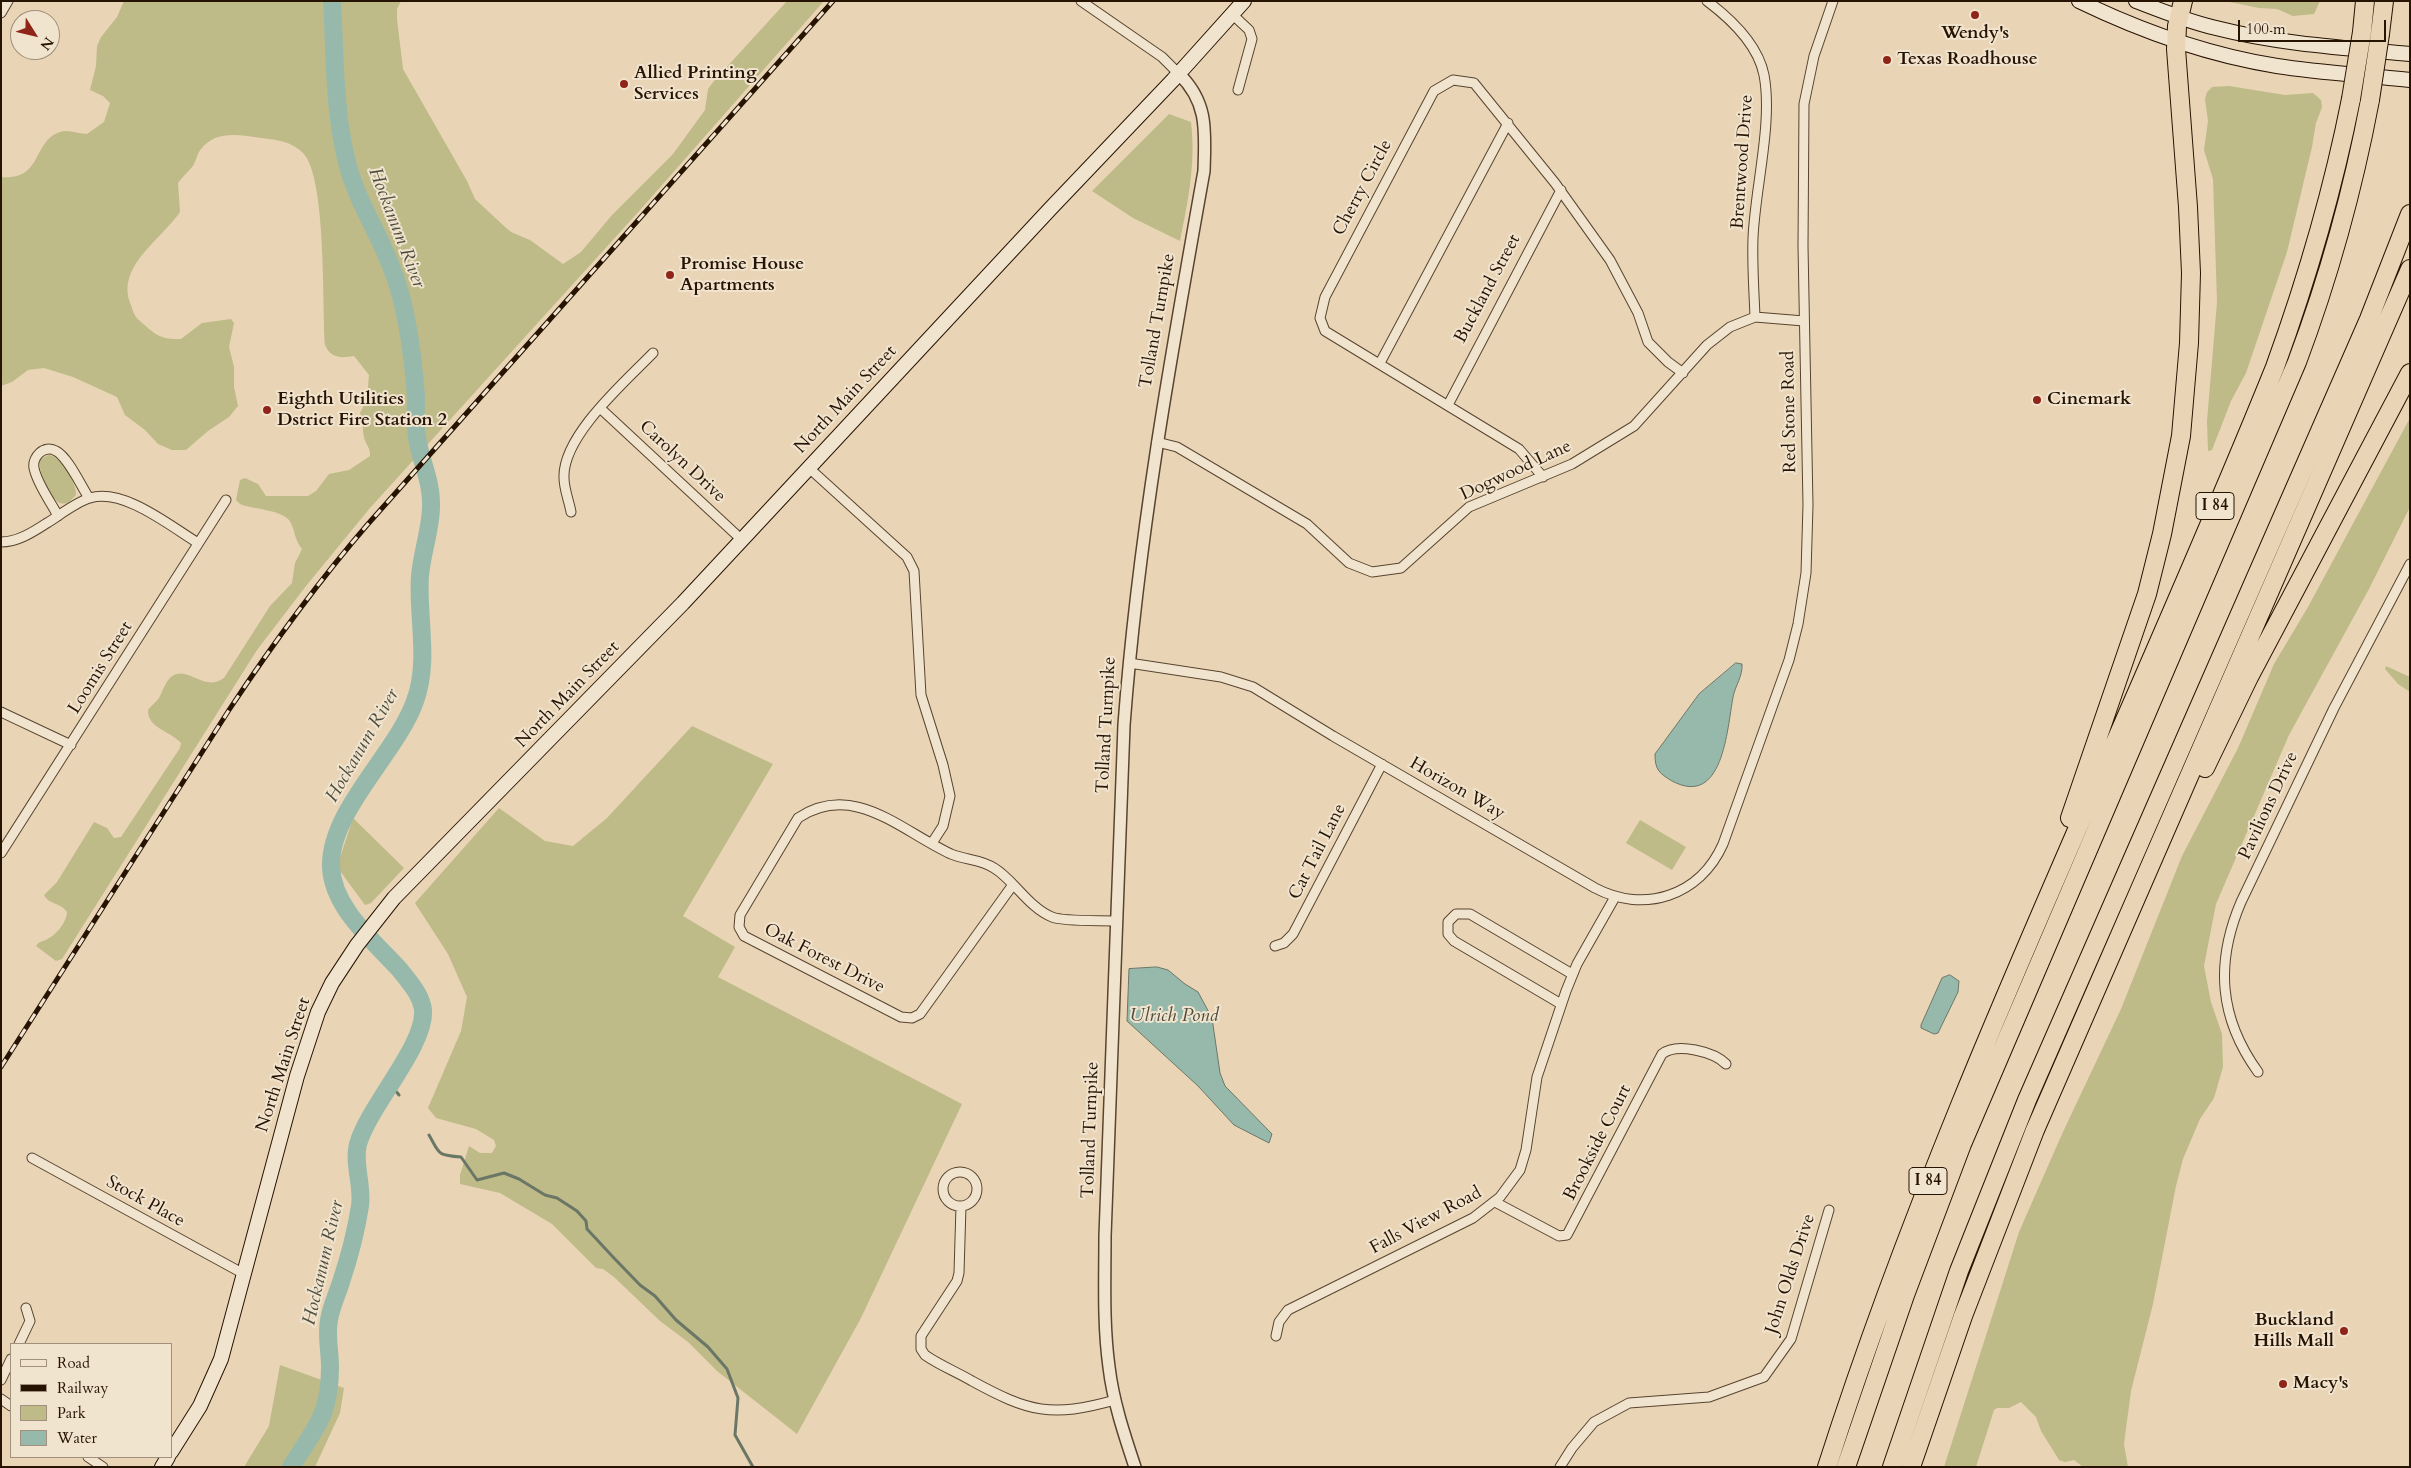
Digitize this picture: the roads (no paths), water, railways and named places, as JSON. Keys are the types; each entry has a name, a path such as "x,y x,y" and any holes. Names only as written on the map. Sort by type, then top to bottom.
{"highway":[{"name":"I 84","path":"1826,1467 1868,1340 1912,1222 1972,1073 2275,367 2316,246 2334,176 2351,98 2365,1"},
{"path":"1846,1467 1905,1295 1962,1144 2297,362 2321,295 2342,223 2370,100 2384,1"},
{"path":"2045,902 2076,800 2147,594 2162,534 2178,453 2188,365 2191,273 2176,41 2181,9"},
{"path":"1892,1467 1959,1271 2017,1124 2369,319 2410,214"},
{"path":"1911,1467 1963,1316 2018,1171 2410,269"},
{"path":"2160,842 2192,794 2249,678 2410,373"}],"main road":[{"path":"1179,74 1244,1"},
{"path":"2078,1 2118,19 2176,41 2232,56 2277,66 2410,80"},
{"path":"2136,1 2181,9 2218,28 2263,37 2410,54"},
{"name":"North Main Street","path":"172,1450 200,1406 212,1381 244,1274 307,1042 318,1012 332,983 357,945 394,898 546,744 742,540 1051,208 1179,74"}],"street":[{"path":"1,13 8,1"},
{"path":"1081,1 1162,57 1179,74"},
{"name":"Brentwood Drive","path":"1707,1 1721,11 1752,45 1764,73 1767,105 1753,238 1755,317"},
{"name":"Red Stone Road","path":"1733,815 1789,660 1798,624 1806,573 1808,505 1804,321 1804,104 1814,56 1833,1"},
{"path":"1233,15 1249,30 1252,40 1238,90"},
{"name":"Tolland Turnpike","path":"1134,1467 1119,1419 1109,1368 1105,1305 1117,921 1124,725 1129,663 1156,442 1204,171 1205,137 1202,110 1192,87 1179,74"},
{"name":"Cherry Circle","path":"1543,477 1520,449 1326,331 1320,318 1325,297 1434,91 1453,80 1474,83 1560,190 1610,260 1638,313 1648,342 1668,362 1683,373"},
{"path":"1380,364 1508,123"},
{"name":"Buckland Street","path":"1448,405 1560,190"},
{"name":"Dogwood Lane","path":"1156,442 1177,446 1307,524 1349,563 1372,572 1401,568 1470,507 1580,460 1634,426 1707,345 1730,327 1755,317 1804,321"},
{"path":"571,512 564,477 569,453 581,430 653,353"},
{"name":"Carolyn Drive","path":"600,408 742,540"},
{"path":"58,516 34,470 33,461 40,452 48,449 56,451 65,460 88,498"},
{"path":"809,468 906,558 914,571 921,695 943,765 950,796 943,826 932,843"},
{"path":"1,542 24,537 88,498 104,495 120,498 138,507 198,543"},
{"name":"Loomis Street","path":"1,853 226,500"},
{"name":"Pavilions Drive","path":"2258,1072 2238,1039 2228,1012 2224,979 2229,935 2241,902 2334,708 2410,564"},
{"name":"Horizon Way","path":"1129,663 1221,677 1244,683 1595,888 1615,897 1632,900 1654,900 1688,888 1704,875 1713,862 1723,844 1733,815"},
{"path":"1,712 71,745"},
{"name":"Cat Tail Lane","path":"1275,946 1286,943 1293,934 1382,764"},
{"name":"Oak Forest Drive","path":"1012,886 920,1014 912,1018 900,1017 744,936 739,927 740,915 798,818 813,808 834,803 862,808 888,818 953,855 978,860 996,868 1012,886 1053,918 1117,921"},
{"name":"Falls View Road","path":"1276,1336 1279,1322 1290,1309 1465,1222 1495,1202 1513,1183 1523,1162 1537,1077 1561,1004 1572,974 1615,897"},
{"path":"1561,1004 1454,941 1448,933 1449,921 1458,913 1470,914 1572,974"},
{"name":"Brookside Court","path":"1495,1202 1559,1236 1567,1235 1662,1054 1676,1049 1707,1052 1726,1064"},
{"name":"Stock Place","path":"32,1158 244,1274"},
{"path":"961,1206 959,1273 957,1281 921,1336 921,1349 925,1355 1017,1404 1034,1408 1068,1410 1115,1400"},
{"name":"John Olds Drive","path":"1560,1467 1572,1448 1594,1422 1629,1403 1709,1397 1764,1377 1791,1339 1829,1210"},
{"path":"19,1343 30,1321 26,1308"},
{"path":"1,1380 10,1362"},
{"path":"90,1458 103,1467"}],"water":[{"path":"1736,663 1742,664 1741,673 1733,697 1725,745 1712,775 1702,784 1689,786 1672,781 1659,770 1655,754 1699,694"},
{"name":"Ulrich Pond","path":"1157,967 1168,970 1198,992 1212,1018 1220,1073 1225,1086 1272,1134 1269,1143 1234,1125 1198,1086 1127,1021 1129,969"},
{"path":"1950,975 1959,981 1958,992 1938,1033 1934,1034 1921,1028 1921,1025 1942,978"}],"waterway":[{"name":"Hockanum River","path":"291,1467 320,1421 327,1398 330,1367 329,1320 349,1254 361,1198 357,1159 358,1144 373,1112 407,1058 416,1040 422,1024 423,1010 420,999 411,984 367,936 347,910 333,882 331,867 333,846 341,825 352,804 406,721 415,701 422,670 420,576 430,523 431,506 430,488 417,437 413,366 403,303 389,260 352,180 343,147 336,84 332,1"},
{"path":"390,1084 399,1095"},
{"path":"429,1135 440,1152 461,1157 477,1180 504,1173 519,1179 545,1195 557,1198 577,1211 586,1221 587,1229 613,1257 640,1285 655,1296 676,1320 708,1347 727,1369 738,1398 735,1435 753,1467"}],"railway":[{"path":"1,1067 229,710 278,638 313,592 368,524 833,1"}],"place":[{"name":"Wendy's","path":"1975,15"},
{"name":"Texas Roadhouse","path":"1887,60"},
{"name":"Allied Printing Services","path":"624,84"},
{"name":"Promise House Apartments","path":"670,275"},
{"name":"Cinemark","path":"2037,400"},
{"name":"Eighth Utilities Dstrict Fire Station 2","path":"267,410"},
{"name":"Buckland Hills Mall","path":"2344,1331"},
{"name":"Macy's","path":"2283,1384"}]}
